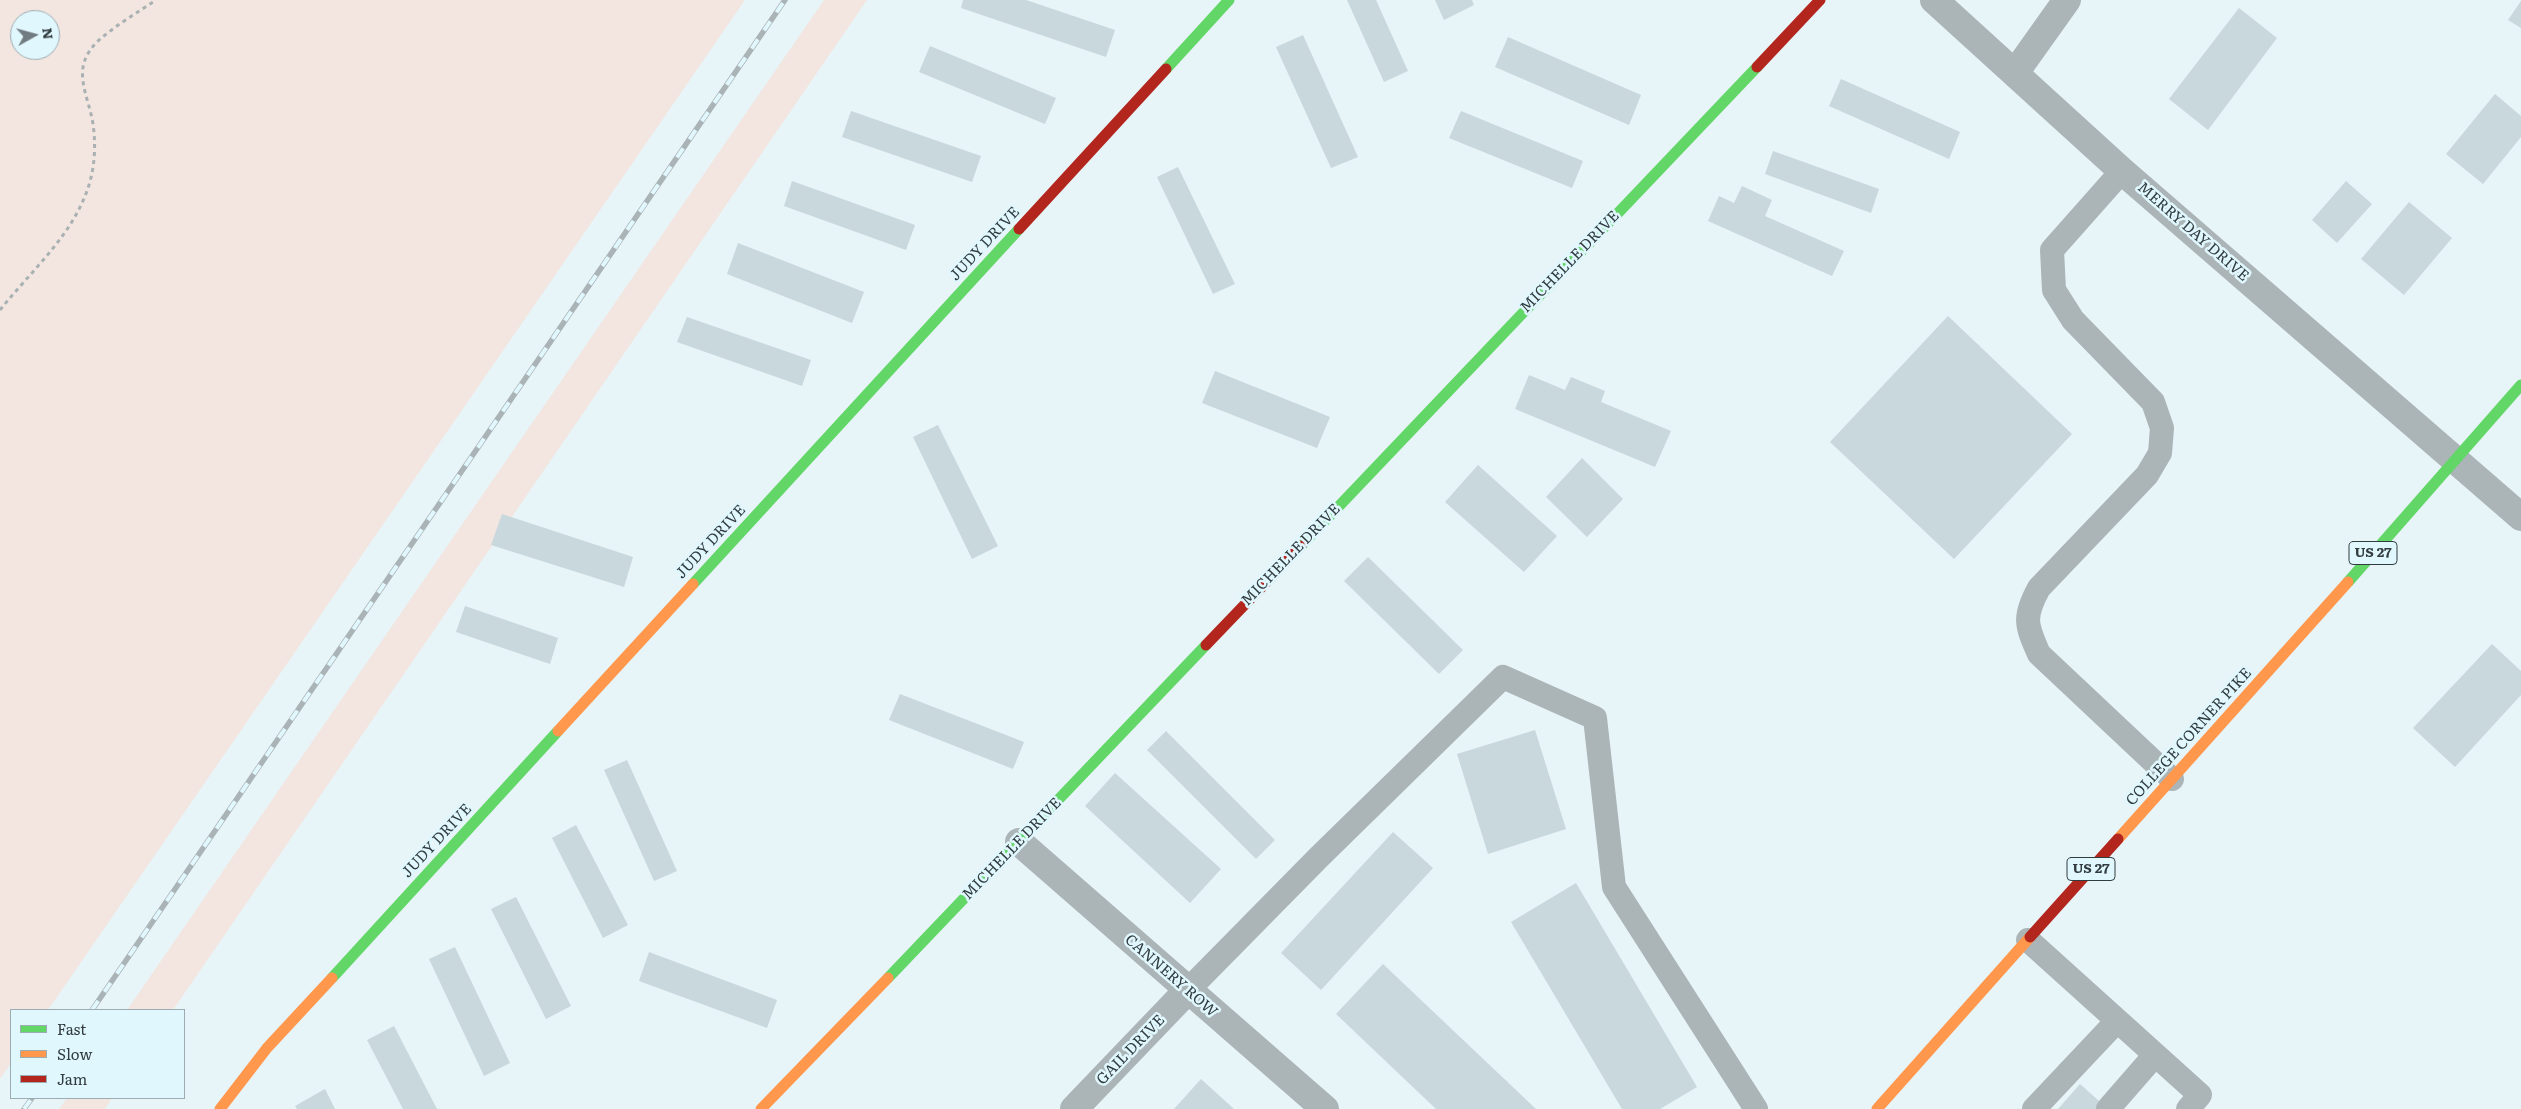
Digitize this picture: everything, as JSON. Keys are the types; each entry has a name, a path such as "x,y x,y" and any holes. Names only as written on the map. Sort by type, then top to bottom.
{"main road":[{"name":"JUDY DRIVE","path":"220,1109 267,1048 1229,0"},
{"name":"MICHELLE DRIVE","path":"761,1109 1019,842 1820,0"},
{"name":"COLLEGE CORNER PIKE","path":"1877,1109 2457,460 2521,385"}],"street":[{"name":"MERRY DAY DRIVE","path":"1934,0 2122,171 2521,517"},
{"path":"2015,73 2067,0"},
{"name":"CANNERY ROW","path":"1019,842 1325,1109"},
{"name":"GAIL DRIVE","path":"1074,1109 1188,990"}],"lane":[{"path":"2122,171 2052,250 2054,290 2073,320 2153,402 2162,428 2160,453 2147,475 2039,588 2028,607 2028,628 2039,654 2172,778"},
{"path":"1188,990 1319,857 1503,676 1595,718 1614,887 1756,1109"},
{"path":"2028,940 2200,1095 2188,1109"},
{"path":"2034,1109 2117,1021"},
{"path":"2108,1109 2155,1055"}],"path":[{"path":"0,310 72,225 88,187 95,155 92,123 82,89 82,67 96,43 156,0"}],"shaded area":[{"path":"0,0 745,0 49,1009 10,1009 10,1064 0,1079"},
{"path":"824,0 867,0 174,1009 128,1009"},
{"path":"66,1099 111,1099 105,1109 59,1109"}],"building":[{"path":"963,0 1026,0 1115,30 1106,57 961,8"},
{"path":"1347,0 1376,0 1408,71 1384,82"},
{"path":"1435,0 1472,0 1474,5 1444,20"},
{"path":"2521,1 2521,28 2508,20"},
{"path":"2239,8 2277,38 2208,130 2169,99"},
{"path":"1303,35 1358,157 1331,168 1276,47"},
{"path":"1508,37 1641,95 1629,125 1495,67"},
{"path":"930,46 1056,98 1045,124 919,72"},
{"path":"1841,79 1960,132 1949,159 1829,106"},
{"path":"2495,94 2521,116 2521,137 2483,184 2446,154"},
{"path":"851,111 981,156 972,182 842,137"},
{"path":"1461,111 1583,161 1572,188 1449,138"},
{"path":"1773,151 1879,189 1871,213 1765,174"},
{"path":"1178,167 1235,284 1213,294 1157,177"},
{"path":"792,181 915,225 906,250 784,206"},
{"path":"2346,181 2372,204 2337,243 2312,220"},
{"path":"1742,186 1772,200 1765,216 1844,251 1832,276 1708,221 1719,196 1734,203"},
{"path":"2409,202 2452,238 2404,295 2361,259"},
{"path":"738,243 864,292 852,323 727,274"},
{"path":"1948,316 2072,434 1954,559 1830,442"},
{"path":"687,317 811,360 802,386 677,342"},
{"path":"1215,371 1330,417 1317,448 1202,403"},
{"path":"1529,375 1565,390 1571,377 1605,391 1601,402 1671,431 1655,467 1515,409"},
{"path":"938,425 998,546 972,559 913,437"},
{"path":"1582,458 1623,499 1587,537 1546,497"},
{"path":"1478,465 1557,536 1524,572 1445,502"},
{"path":"502,514 633,557 624,587 491,545"},
{"path":"1368,557 1463,650 1439,674 1344,581"},
{"path":"465,606 558,638 550,664 456,632"},
{"path":"2492,644 2521,671 2521,695 2455,767 2413,728"},
{"path":"900,694 1024,742 1013,769 889,720"},
{"path":"1535,730 1566,829 1488,854 1457,754"},
{"path":"1166,731 1275,840 1256,859 1147,750"},
{"path":"627,760 677,871 654,881 604,770"},
{"path":"1115,773 1221,869 1190,903 1085,806"},
{"path":"576,825 628,925 603,938 552,838"},
{"path":"1393,832 1433,868 1321,990 1281,953"},
{"path":"1576,883 1697,1087 1660,1109 1622,1109 1511,922"},
{"path":"516,897 571,1006 546,1019 491,909"},
{"path":"455,947 510,1063 484,1076 429,959"},
{"path":"649,952 777,1000 767,1028 639,981"},
{"path":"1383,964 1536,1109 1436,1109 1336,1014"},
{"path":"394,1026 437,1109 403,1109 367,1040"},
{"path":"1201,1079 1234,1109 1174,1109"},
{"path":"2080,1084 2108,1109 2058,1109"},
{"path":"325,1089 335,1109 297,1109 295,1106"}],"railway":[{"path":"93,1009 785,0"},
{"path":"24,1109 31,1099"}],"traffic: fast":[{"path":"1166,69 1229,0"},
{"path":"1301,546 1757,67"},
{"path":"693,584 1019,229"},
{"path":"2348,582 2521,385"},
{"path":"888,978 1206,645"},
{"path":"332,978 558,731"}],"traffic: slow":[{"path":"2118,839 2348,582"},
{"path":"558,731 693,584"},
{"path":"1877,1109 2030,937"},
{"path":"220,1109 267,1048 332,978"},
{"path":"761,1109 888,978"}],"traffic: jam":[{"path":"1757,67 1820,0"},
{"path":"1019,229 1166,69"},
{"path":"1206,645 1301,546"},
{"path":"2030,937 2118,839"}]}
